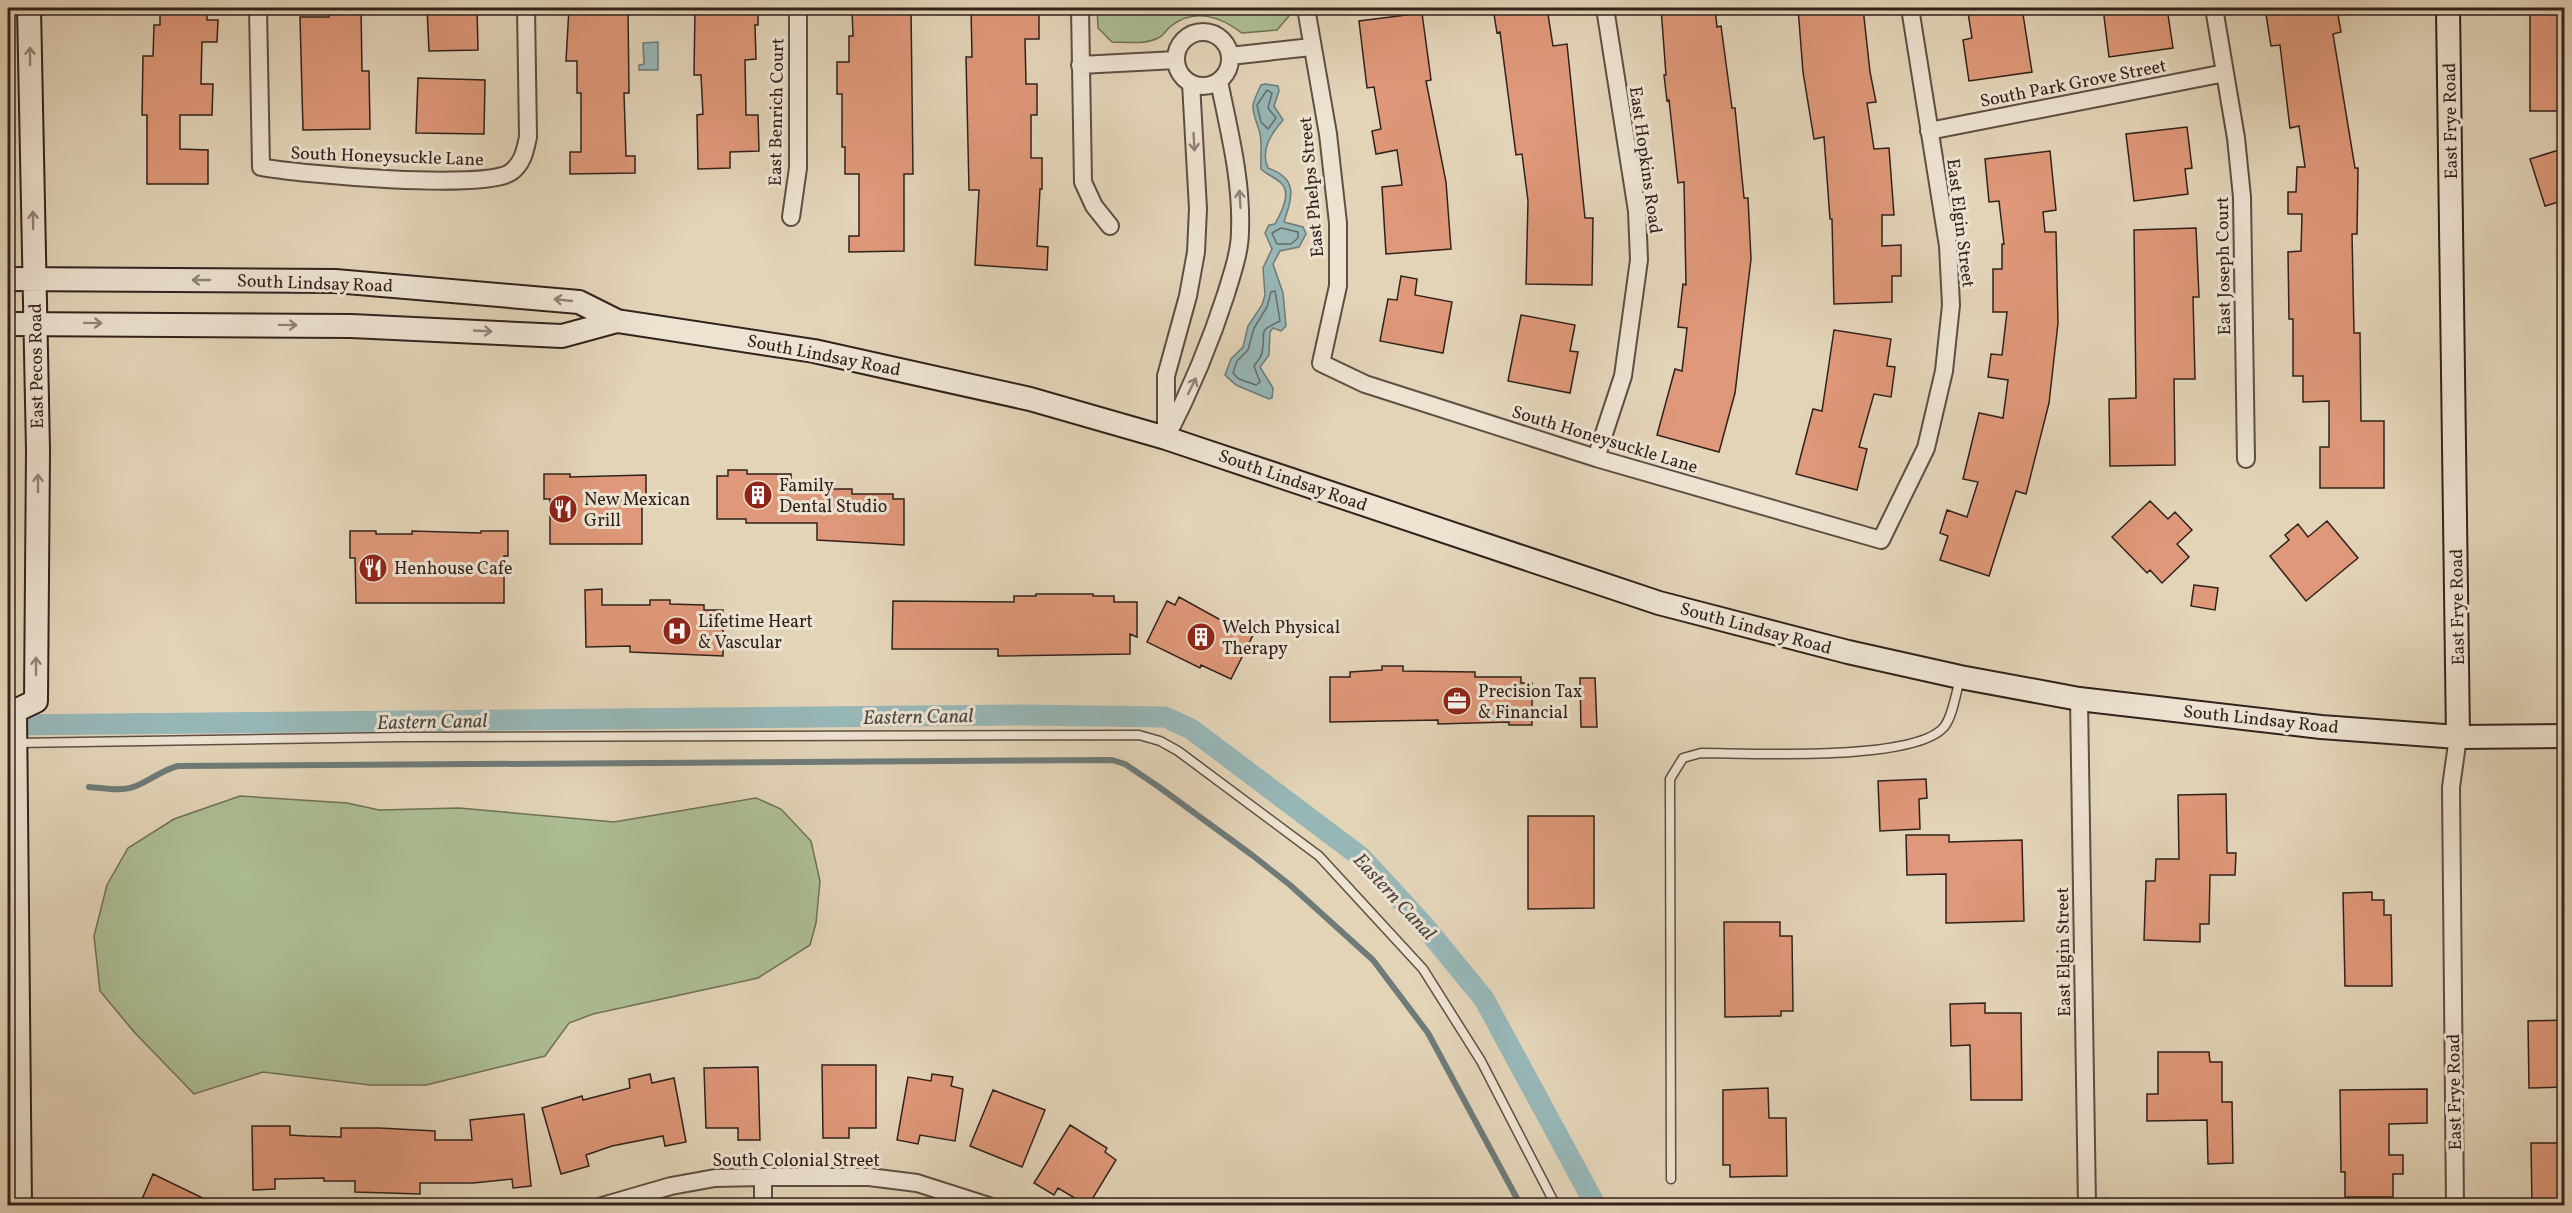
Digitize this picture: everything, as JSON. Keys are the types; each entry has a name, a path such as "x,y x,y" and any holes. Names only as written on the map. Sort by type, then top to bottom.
{"main road":[{"name":"East Pecos Road","path":"20,1206 13,982 11,709 36,701 38,450 29,8"},
{"name":"East Frye Road","path":"2448,8 2458,737"},
{"name":"South Lindsay Road","path":"8,279 335,281 579,302 617,321 814,351 1030,399 1166,438 1659,603 1848,652 1960,677 2079,699 2320,727 2458,737 2565,736"},
{"name":"South Lindsay Road","path":"8,324 351,326 562,336 617,321"}],"street":[{"name":"South Honeysuckle Lane","path":"258,8 261,166 291,173 474,182 510,173 524,158 528,137 526,8"},
{"name":"East Benrich Court","path":"791,216 798,168 798,8"},
{"path":"1080,8 1083,182 1094,206 1110,226"},
{"name":"East Phelps Street","path":"1306,8 1328,134 1338,223 1338,286 1321,363"},
{"name":"East Hopkins Road","path":"1596,458 1623,376 1640,260 1637,211 1605,8"},
{"name":"East Elgin Street","path":"1881,540 1926,448 1944,371 1951,305 1948,246 1910,8"},
{"name":"East Joseph Court","path":"2214,8 2236,138 2242,197 2246,459"},
{"path":"1201,32 1217,35 1223,41 1230,56 1228,70 1219,81 1205,86 1191,83 1180,74 1176,60 1180,44 1193,33 1201,32"},
{"path":"1230,56 1311,47"},
{"path":"1080,64 1176,60"},
{"name":"South Park Grove Street","path":"1929,131 2224,73"},
{"path":"1166,438 1195,382 1219,316 1233,272 1240,234 1239,185 1219,81"},
{"path":"1166,438 1166,376 1188,296 1196,252 1198,209 1191,83"},
{"name":"South Honeysuckle Lane","path":"1321,363 1365,384 1596,458 1881,540"},
{"name":"East Elgin Street","path":"2079,699 2087,1206"},
{"name":"East Frye Road","path":"2456,1206 2451,787 2458,737"},
{"name":"South Colonial Street","path":"602,1206 671,1186 715,1178 869,1178 907,1182 989,1206"},
{"path":"764,1178 764,1206"}],"lane":[{"path":"1671,1179 1670,779 1683,758 1701,753 1874,751 1908,746 1930,739 1946,725 1960,677"},
{"path":"13,741 874,735 1139,735 1160,741 1178,751 1319,856 1423,969 1481,1061 1556,1206"}],"green space":[{"path":"1097,8 1288,8 1289,16 1277,30 1242,33 1225,22 1207,16 1189,17 1171,26 1160,37 1147,42 1135,43 1112,42 1098,28"},
{"path":"240,796 347,803 379,810 459,808 614,822 756,798 781,809 811,841 820,881 816,923 810,945 758,978 593,1014 569,1023 545,1056 426,1085 370,1085 263,1072 194,1094 135,1033 100,991 94,936 107,885 128,848 174,819"}],"water":[{"path":"658,42 658,70 639,70 639,65 644,64 643,43"},
{"path":"1261,85 1278,86 1279,91 1274,106 1283,120 1268,142 1266,161 1268,168 1278,172 1289,183 1291,197 1284,222 1303,227 1306,234 1299,247 1280,251 1273,264 1283,293 1286,326 1281,331 1273,328 1270,332 1269,355 1260,367 1273,388 1272,398 1269,399 1236,385 1225,375 1231,359 1243,347 1248,326 1262,305 1265,295 1263,268 1272,249 1265,233 1269,225 1275,224 1286,197 1281,183 1261,169 1261,139 1253,107"}],"building":[{"path":"160,8 207,8 207,20 218,20 217,42 202,42 201,84 213,84 212,115 180,115 180,149 208,150 208,184 147,184 147,115 142,115 143,56 153,56 154,25 160,25"},
{"path":"329,8 361,8 362,71 369,71 370,129 303,130 300,17 329,17"},
{"path":"427,8 477,8 478,50 429,51"},
{"path":"569,8 628,8 629,93 624,93 626,156 635,156 635,173 570,174 570,152 581,152 581,93 577,93 577,61 566,61"},
{"path":"695,8 758,8 758,25 755,25 756,59 745,60 746,115 758,115 759,151 730,152 730,168 698,169 697,115 703,114 701,75 694,75"},
{"path":"852,8 911,8 913,174 904,174 904,251 849,252 849,236 859,236 859,174 845,174 845,147 842,147 842,94 837,94 837,62 849,62 849,36 853,36"},
{"path":"971,8 1039,8 1039,39 1025,39 1026,84 1037,84 1037,115 1031,115 1031,158 1042,158 1037,246 1048,247 1047,270 975,265 979,190 969,190 966,57 972,57"},
{"path":"1493,8 1547,8 1553,46 1567,44 1585,218 1593,218 1592,285 1526,284 1528,201 1522,154 1516,155 1500,32 1497,33"},
{"path":"1661,8 1715,8 1717,27 1721,26 1732,108 1735,108 1744,198 1748,198 1751,259 1735,393 1719,452 1657,435 1675,369 1682,371 1687,328 1678,327 1683,284 1686,285 1684,182 1678,183 1669,100 1667,101"},
{"path":"1798,8 1863,8 1870,72 1876,102 1867,103 1874,149 1889,148 1894,215 1882,215 1882,246 1901,245 1901,276 1892,276 1892,302 1834,304 1832,219 1830,219 1824,137 1814,139 1803,72"},
{"path":"2022,8 2032,72 1969,81 1963,40 1972,38 1968,13"},
{"path":"2103,8 2167,8 2173,48 2109,57"},
{"path":"2265,8 2337,9 2341,32 2333,34 2355,168 2358,168 2357,234 2352,234 2354,333 2360,333 2361,421 2384,421 2384,488 2320,488 2320,447 2329,447 2329,401 2303,402 2303,376 2293,376 2293,319 2289,319 2288,252 2301,251 2302,214 2288,214 2288,192 2296,192 2297,167 2305,167 2299,126 2290,128 2280,45 2271,46"},
{"path":"2530,8 2565,8 2565,111 2530,111"},
{"path":"1422,13 1431,80 1426,81 1446,182 1451,249 1386,254 1382,187 1402,185 1397,150 1376,154 1372,131 1381,129 1374,87 1367,88 1359,21"},
{"path":"418,78 485,80 484,134 416,133"},
{"path":"2187,127 2192,168 2185,169 2188,194 2134,201 2126,134"},
{"path":"2565,148 2565,200 2545,206 2530,159"},
{"path":"2050,151 2056,210 2043,212 2045,232 2056,232 2058,323 2049,403 2026,494 2016,491 1989,576 1940,560 1948,536 1940,533 1947,510 1967,517 1978,482 1963,479 1979,413 2003,418 2008,380 1988,377 1991,354 2002,355 2007,312 1993,312 1993,269 2002,269 2002,244 2004,244 1999,201 1989,202 1985,159"},
{"path":"2196,228 2199,297 2193,297 2195,379 2174,379 2175,465 2110,466 2109,399 2136,398 2134,230"},
{"path":"1401,276 1417,279 1415,295 1452,302 1443,353 1380,341 1388,299 1397,300"},
{"path":"1521,315 1575,325 1570,351 1578,352 1570,393 1508,381"},
{"path":"1834,330 1891,339 1887,366 1895,367 1891,397 1874,394 1859,447 1867,449 1857,490 1796,474 1813,409 1822,411"},
{"path":"728,470 747,470 747,474 791,474 791,481 801,481 801,489 852,489 852,494 893,494 893,499 904,499 904,545 817,540 817,523 746,523 746,519 717,519 717,476 728,476"},
{"path":"544,474 570,474 570,477 646,475 646,497 642,497 642,544 550,544 550,499 544,499"},
{"path":"2150,501 2168,519 2175,512 2192,530 2177,544 2189,557 2162,583 2150,570 2147,573 2112,537"},
{"path":"2327,521 2358,558 2306,601 2270,556 2289,540 2285,535 2298,524 2308,537"},
{"path":"350,531 412,534 412,531 481,533 481,531 508,531 508,556 504,556 504,603 356,603 355,558 350,558"},
{"path":"2194,585 2218,588 2215,610 2191,606"},
{"name":"Lifetime Heart & Vascular","path":"602,589 602,605 650,605 650,600 670,600 670,604 704,605 704,610 723,610 723,656 630,652 630,646 586,647 585,590"},
{"path":"1036,594 1093,594 1093,596 1114,596 1114,602 1137,602 1137,637 1130,634 1130,654 998,656 998,649 892,649 893,601 1014,602 1014,596 1036,596"},
{"name":"Welch Physical Therapy","path":"1179,597 1235,628 1238,623 1255,631 1231,679 1201,665 1200,668 1147,642 1167,601 1175,605"},
{"path":"1382,666 1403,666 1403,671 1475,672 1475,677 1521,677 1521,683 1532,683 1532,725 1509,725 1509,722 1438,724 1438,720 1330,722 1330,677 1350,677 1350,672 1382,670"},
{"path":"1580,678 1595,678 1597,727 1581,727"},
{"path":"1926,779 1927,798 1919,799 1920,829 1880,831 1878,781"},
{"path":"2226,794 2227,853 2236,853 2235,875 2210,875 2209,924 2200,924 2200,942 2144,940 2146,881 2155,881 2156,859 2179,859 2178,795"},
{"path":"1528,816 1594,816 1594,908 1528,909"},
{"path":"1906,835 1949,835 1949,842 2022,840 2024,921 1946,923 1946,874 1907,875"},
{"path":"2372,892 2372,900 2384,900 2384,915 2391,915 2392,986 2345,986 2343,893"},
{"path":"1724,922 1780,922 1780,936 1792,936 1793,1011 1781,1011 1781,1016 1725,1017"},
{"path":"1985,1003 1985,1013 2021,1013 2022,1100 1971,1100 1970,1045 1951,1046 1950,1004"},
{"path":"2565,1020 2565,1087 2529,1088 2528,1021"},
{"path":"2158,1052 2209,1052 2210,1062 2222,1062 2222,1102 2232,1102 2233,1163 2208,1164 2207,1120 2147,1121 2147,1094 2158,1094"},
{"path":"822,1065 876,1065 876,1128 849,1128 849,1138 823,1138"},
{"path":"758,1067 760,1140 738,1140 738,1128 706,1128 704,1068"},
{"path":"650,1074 652,1083 674,1078 686,1142 665,1146 663,1136 612,1146 586,1155 589,1166 561,1174 542,1108 582,1096 583,1100 630,1088 629,1079"},
{"path":"932,1074 953,1077 951,1086 963,1089 955,1141 920,1135 918,1144 897,1140 908,1077 931,1081"},
{"path":"1768,1088 1769,1118 1786,1118 1787,1176 1730,1177 1730,1165 1723,1165 1723,1090"},
{"path":"2427,1089 2427,1123 2389,1124 2389,1155 2403,1155 2403,1174 2393,1174 2393,1197 2345,1197 2345,1172 2341,1172 2340,1090"},
{"path":"993,1090 1045,1110 1022,1167 970,1146"},
{"path":"524,1114 531,1186 513,1188 512,1179 473,1183 420,1183 420,1194 355,1192 355,1181 324,1181 324,1178 275,1179 275,1189 253,1190 252,1126 290,1126 290,1135 341,1137 341,1128 435,1131 435,1140 472,1140 470,1120"},
{"path":"1070,1125 1107,1148 1105,1152 1116,1160 1088,1206 1058,1188 1054,1195 1034,1183"},
{"path":"2531,1143 2565,1143 2565,1206 2532,1206"},
{"path":"153,1174 219,1206 139,1206"}],"waterway":[{"name":"Eastern Canal","path":"8,725 1023,715 1165,717 1191,729 1361,857 1421,922 1484,999 1596,1206"},
{"path":"89,787 130,788 178,766 1112,760 1125,764 1159,787 1252,855 1290,885 1373,960 1428,1033 1521,1206"}],"place":[{"name":"Family Dental Studio","path":"758,495"},
{"name":"New Mexican Grill","path":"563,509"},
{"name":"Henhouse Cafe","path":"373,568"},
{"name":"Lifetime Heart & Vascular","path":"677,631"},
{"name":"Welch Physical Therapy","path":"1201,637"},
{"name":"Precision Tax & Financial","path":"1457,701"}]}
